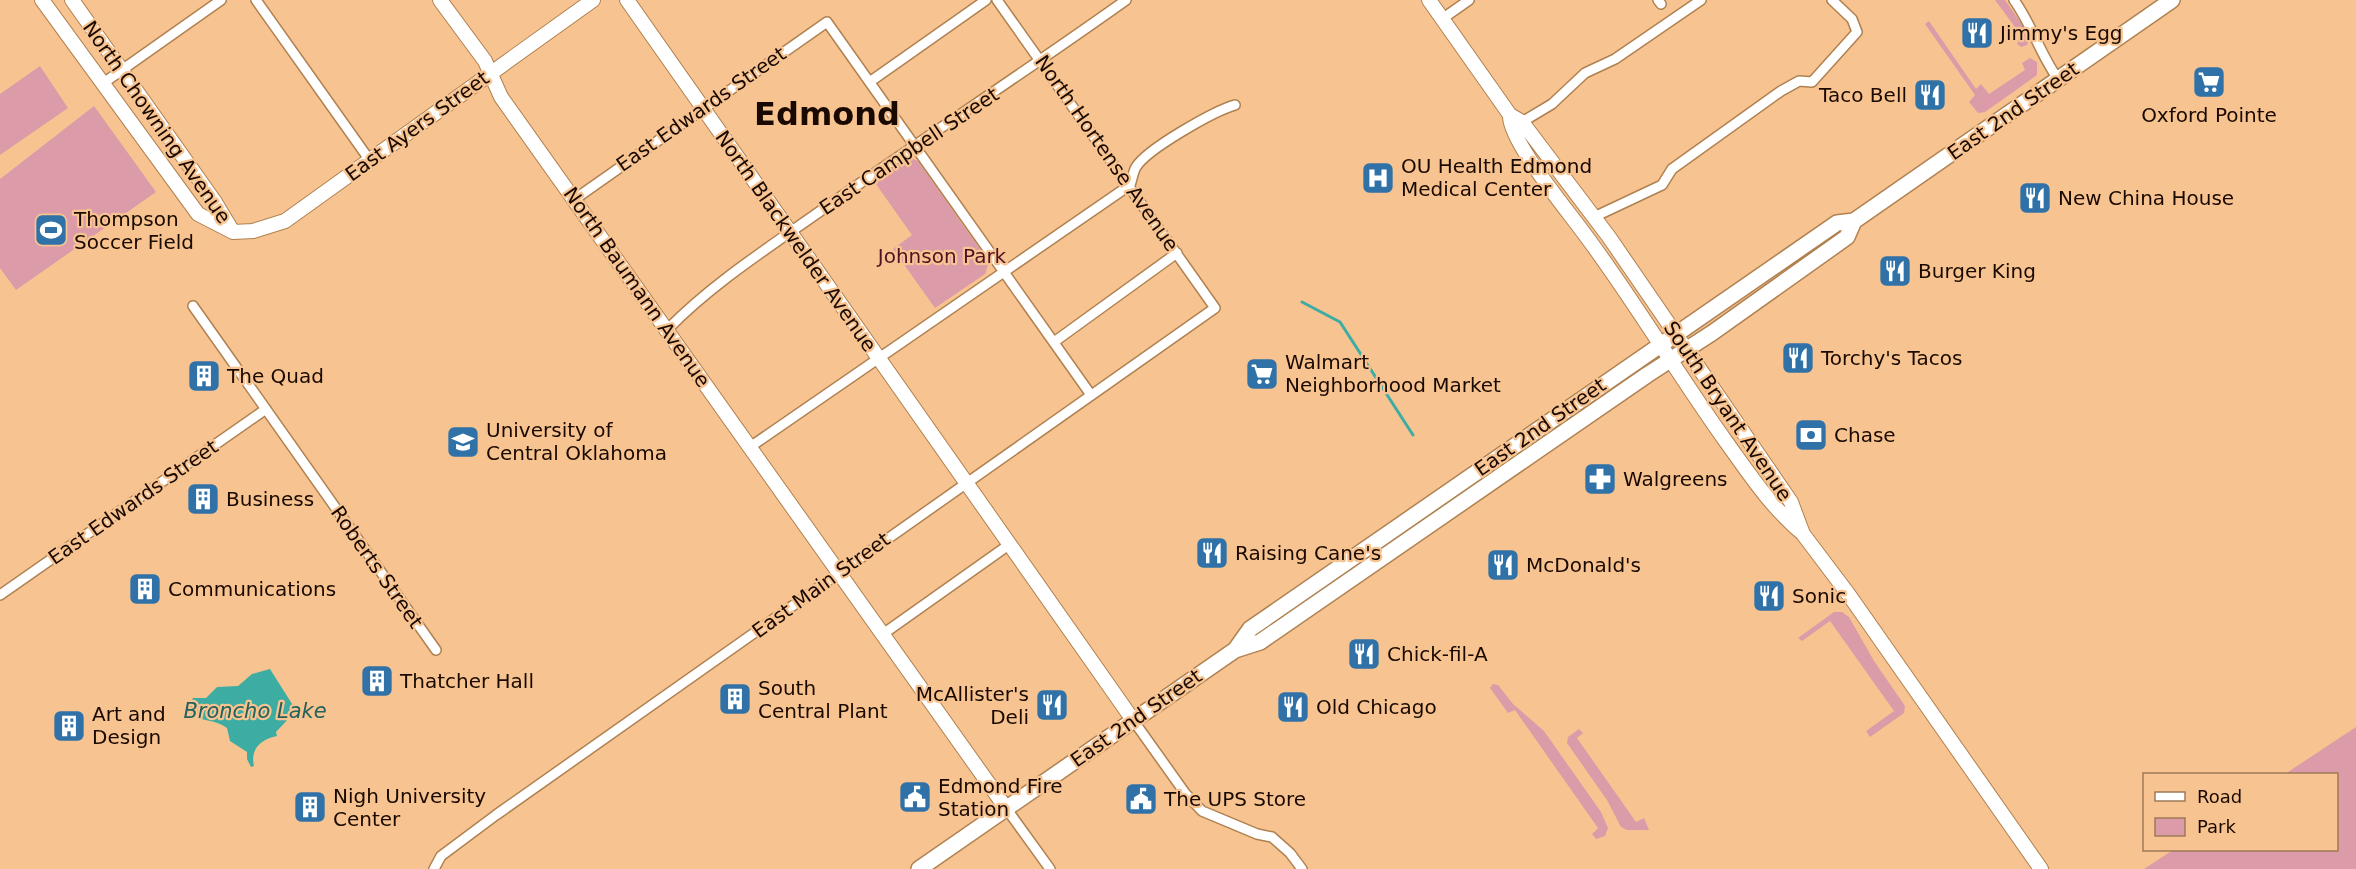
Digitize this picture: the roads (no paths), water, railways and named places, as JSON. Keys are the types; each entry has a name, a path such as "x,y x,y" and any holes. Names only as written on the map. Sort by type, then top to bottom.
{"main road":[{"name":"East 2nd Street","path":"1235,650 1250,629 1506,450 1837,223 1854,221 2172,0"},
{"name":"East 2nd Street","path":"919,869 1235,650 1260,642 1685,350 1847,237 1854,221"},
{"path":"1497,478 1506,450"},
{"path":"1296,617 1306,600 1328,583 1329,574"}],"street":[{"name":"North Chowning Avenue","path":"42,0 198,214 233,232"},
{"name":"North Chowning Avenue","path":"72,0 216,202 233,232"},
{"path":"102,84 120,69 221,0"},
{"path":"256,0 370,162"},
{"name":"North Baumann Avenue","path":"440,0 491,72 501,97 668,329 1006,808"},
{"name":"East Ayers Street","path":"233,232 253,231 285,221 593,0"},
{"name":"North Blackwelder Avenue","path":"627,0 1133,720"},
{"path":"986,0 871,81 1091,395"},
{"name":"North Hortense Avenue","path":"997,0 1042,60 1215,308"},
{"name":"East Campbell Street","path":"668,329 685,312 790,233 914,144 1042,60 1126,0"},
{"path":"1430,0 1516,118"},
{"path":"1442,19 1469,0"},
{"path":"1701,0 1615,59 1585,73 1552,104 1516,118 1509,125 1765,497 1778,513 1803,534"},
{"path":"1594,217 1662,185 1672,169 1781,91 1799,81 1812,82 1820,75 1857,32 1852,19 1832,0"},
{"path":"2014,0 2028,20 2046,62 2058,79"},
{"name":"East Edwards Street","path":"575,199 827,22 871,81"},
{"path":"750,447 879,361 1130,186 1136,167 1184,130 1221,109 1235,105"},
{"name":"South Bryant Avenue","path":"1516,118 1594,217 1791,502 1803,534 1849,595 2041,869"},
{"path":"1054,342 1177,253"},
{"name":"Roberts Street","path":"194,306 436,650"},
{"name":"East Main Street","path":"434,869 441,856 454,846 966,481 1215,308"},
{"name":"East Edwards Street","path":"0,595 266,409"},
{"path":"883,634 1010,544"},
{"path":"1133,720 1185,793 1202,811 1257,834 1272,837 1290,853 1302,869"},
{"path":"1006,808 1050,869"}],"water":[{"name":"Broncho Lake","path":"270,669 294,707 291,716 276,732 277,736 262,742 255,750 254,766 251,767 247,759 247,752 230,741 227,728 191,715 189,706 193,698 206,698 217,687 238,686 252,674"}],"waterway":[{"path":"1302,302 1340,322 1413,435"}],"place":[{"name":"Jimmy's Egg","path":"1977,33"},
{"name":"Oxford Pointe","path":"2209,82"},
{"name":"Taco Bell","path":"1930,95"},
{"name":"OU Health Edmond Medical Center","path":"1378,178"},
{"name":"New China House","path":"2035,198"},
{"name":"Thompson Soccer Field","path":"51,230"},
{"name":"Burger King","path":"1895,271"},
{"name":"Torchy's Tacos","path":"1798,358"},
{"name":"Walmart Neighborhood Market","path":"1262,374"},
{"name":"The Quad","path":"204,376"},
{"name":"Chase","path":"1811,435"},
{"name":"University of Central Oklahoma","path":"463,442"},
{"name":"Walgreens","path":"1600,479"},
{"name":"Business","path":"203,499"},
{"name":"Raising Cane's","path":"1212,553"},
{"name":"McDonald's","path":"1503,565"},
{"name":"Communications","path":"145,589"},
{"name":"Sonic","path":"1769,596"},
{"name":"Chick-fil-A","path":"1364,654"},
{"name":"Thatcher Hall","path":"377,681"},
{"name":"South Central Plant","path":"735,699"},
{"name":"McAllister's Deli","path":"1052,705"},
{"name":"Old Chicago","path":"1293,707"},
{"name":"Art and Design","path":"69,726"},
{"name":"Edmond Fire Station","path":"915,797"},
{"name":"The UPS Store","path":"1141,799"},
{"name":"Nigh University Center","path":"310,807"}],"district":[{"name":"Edmond","path":"827,114"}],"park label":[{"name":"Johnson Park","path":"942,256"}]}
